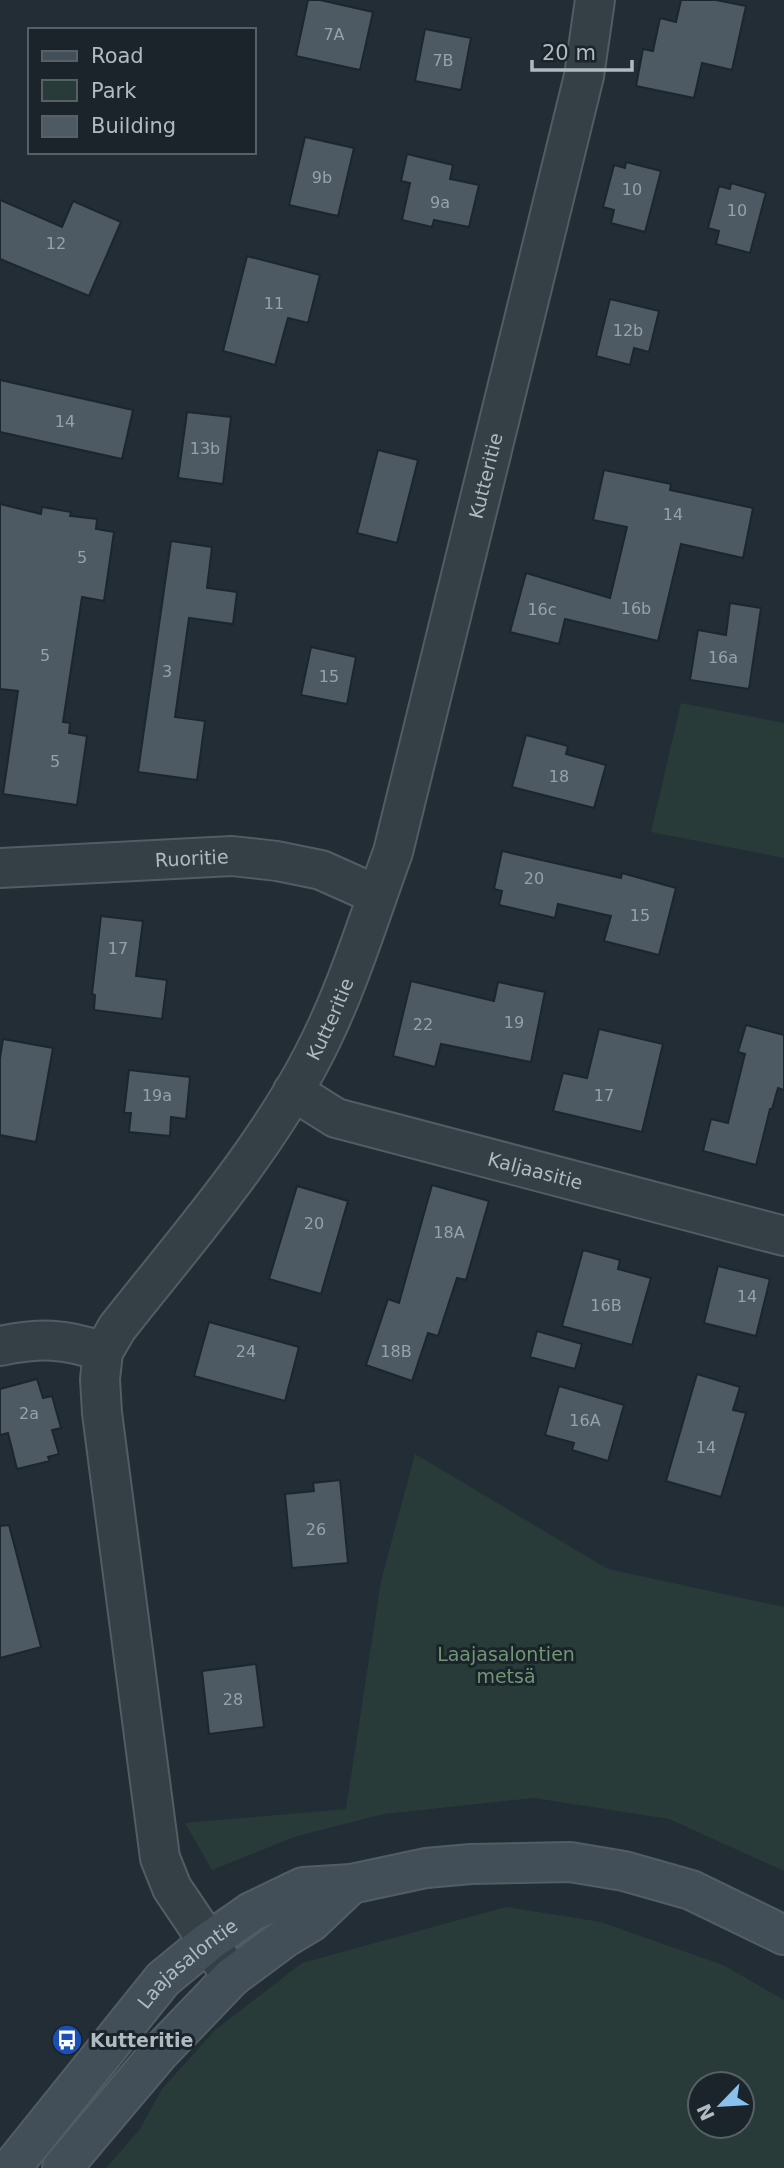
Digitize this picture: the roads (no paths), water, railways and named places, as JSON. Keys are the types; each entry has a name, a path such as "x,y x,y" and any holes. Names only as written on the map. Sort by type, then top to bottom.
{"main road":[{"name":"Laajasalontie","path":"11,2168 163,1979 208,1942 251,1912 303,1887 351,1884 426,1868 471,1864 570,1862 624,1871 691,1890 784,1935"},
{"name":"Laajasalontie","path":"62,2168 160,2052 232,1977 311,1922 351,1884"}],"street":[{"name":"Kutteritie","path":"232,1977 172,1888 161,1863 156,1840 102,1413 100,1379 103,1352 117,1328 240,1171 293,1091 333,1014 377,895 396,839 584,76 596,0"},
{"name":"Ruoritie","path":"0,868 232,856 321,870 377,895"},
{"name":"Kaljaasitie","path":"293,1091 336,1118 784,1236"},
{"path":"0,1346 32,1339 60,1340 103,1352"}],"place":[{"name":"Kutteritie","path":"67,2040"}],"park label":[{"name":"Laajasalontien metsä","path":"506,1665"}]}
